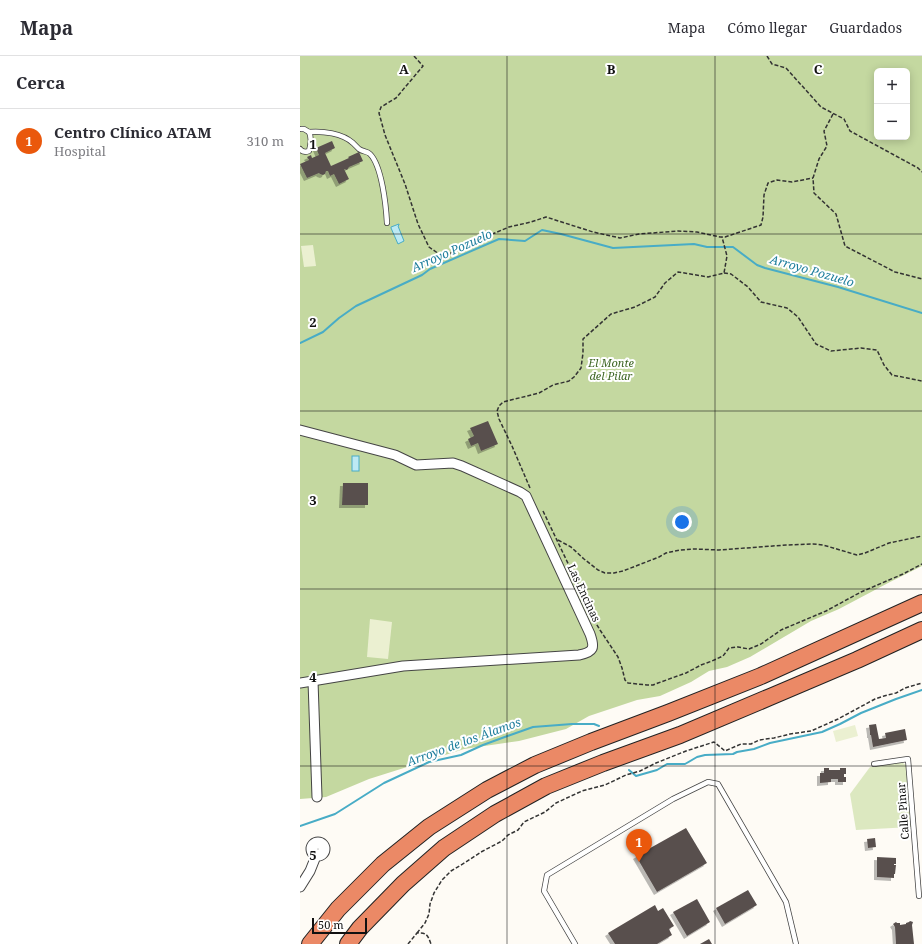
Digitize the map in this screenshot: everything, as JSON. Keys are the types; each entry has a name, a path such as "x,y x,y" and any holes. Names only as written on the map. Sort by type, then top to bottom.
{"highway":[{"path":"310,944 338,909 383,864 429,826 487,790 535,765 761,676 922,603"},
{"path":"348,944 360,928 403,884 444,848 495,814 546,786 770,697 857,660 922,630"}],"street":[{"name":"Las Encinas","path":"300,430 395,455 416,465 452,463 462,466 526,496 590,634 593,647 589,653 579,655 403,666 300,684"},
{"path":"313,681 317,797"},
{"path":"300,887 310,872 316,856"}],"lane":[{"path":"300,128 309,132 327,132 339,135 354,143 360,150 370,154 376,164 380,178 387,223"},
{"path":"300,149 305,152 309,151 311,140 309,132"},
{"name":"Calle Pinar","path":"874,764 908,759 919,896"},
{"path":"575,944 544,891 547,875 673,800 708,782 718,784 786,902 796,944"}],"path":[{"path":"414,56 423,66 396,98 381,108 379,113 385,134 405,184 418,224 429,247 439,254 448,256 460,244 490,235 509,227 546,217 593,232 620,238 639,234 678,232 697,232 722,237 737,234 761,225 764,195 768,183 777,180 792,182 813,178"},
{"path":"768,56 772,64 786,68 822,107 844,119 850,132 918,168 922,172"},
{"path":"833,114 824,131 828,146 819,159 813,178 814,193 836,214 845,246 895,272 922,279"},
{"path":"722,237 727,256 724,273"},
{"path":"531,490 499,419 497,411 499,406 503,402 540,393 553,384 569,381 581,368 584,338 611,314 635,307 655,297 665,283 678,272 708,278 724,273 731,274 748,287 761,302 787,308 798,317 816,344 831,351 861,348 876,350 884,365 892,375 922,381"},
{"path":"542,511 592,615 618,657 625,680 628,683 652,685 686,673 723,656 729,648 738,647 749,649 761,644 781,630 826,611 861,592 922,564"},
{"path":"557,540 571,547 598,570 605,573 614,573 623,571 666,553 680,550 719,550 786,544 813,544 823,545 857,555 890,543 922,536"},
{"path":"408,944 425,923 429,914 430,904 434,893 450,871 502,841 508,835 518,830 524,822 545,812 556,803 582,791 604,785 686,751 714,742 725,751 741,744 751,744 759,740 811,730 838,719 875,699 896,693 922,682"},
{"path":"417,933 422,933 428,936 431,944"}],"green space":[{"name":"El Monte del Pilar","path":"300,56 922,56 922,566 839,609 811,621 750,657 727,667 709,671 691,682 660,696 637,700 589,716 566,729 519,741 464,749 369,779 326,797 300,799"},
{"path":"313,245 316,266 304,267 301,246"},
{"path":"370,619 392,622 388,659 367,657"},
{"path":"855,725 858,736 836,742 833,731"},
{"path":"901,762 906,765 911,827 856,830 850,794 870,767"}],"water":[{"path":"399,224 398,226 404,241 398,244 391,227"},
{"path":"352,456 359,456 359,471 352,471"}],"building":[{"path":"332,141 335,148 325,153 331,166 359,152 363,161 349,167 347,170 344,169 349,179 339,184 334,174 330,176 328,171 326,171 323,175 319,173 307,178 300,164 309,160 307,157 311,155 312,158 319,155 316,148"},
{"path":"488,421 498,444 481,451 478,443 471,446 468,439 474,436 470,428"},
{"path":"343,483 368,483 368,505 342,505"},
{"path":"876,724 879,739 886,738 885,733 905,729 907,740 873,747 869,725"},
{"path":"824,768 829,768 829,770 840,770 840,768 846,768 846,774 844,774 844,777 846,777 846,782 838,782 838,779 831,779 831,782 820,783 820,773 824,773"},
{"path":"686,828 707,863 657,892 636,856"},
{"path":"875,838 876,847 868,848 867,839"},
{"path":"877,857 896,858 896,864 894,864 896,865 894,878 877,877"},
{"path":"748,890 757,905 725,924 716,908"},
{"path":"697,899 710,922 687,936 673,912"},
{"path":"655,905 658,911 663,908 674,926 669,929 672,935 657,944 615,944 608,933"},
{"path":"910,921 913,922 914,944 896,944 895,927 893,924 896,922 900,923 900,925 906,924"},
{"path":"709,939 712,944 700,944"}],"waterway":[{"name":"Arroyo Pozuelo","path":"300,343 323,332 356,306 422,275 430,269 499,239 525,241 542,230 613,248 694,244 707,247 733,247 757,265 765,268 838,287 922,313"},
{"name":"Arroyo de los Álamos","path":"629,770 636,776 657,770 667,764 685,764 697,757 705,755 733,754 770,743 822,732 861,713 922,690"},
{"name":"Arroyo de los Álamos","path":"300,826 335,814 384,783 429,762 461,755 483,745 533,727 572,724 594,724 599,726"}],"place":[{"name":"Centro Clínico ATAM","path":"639,862"}]}
